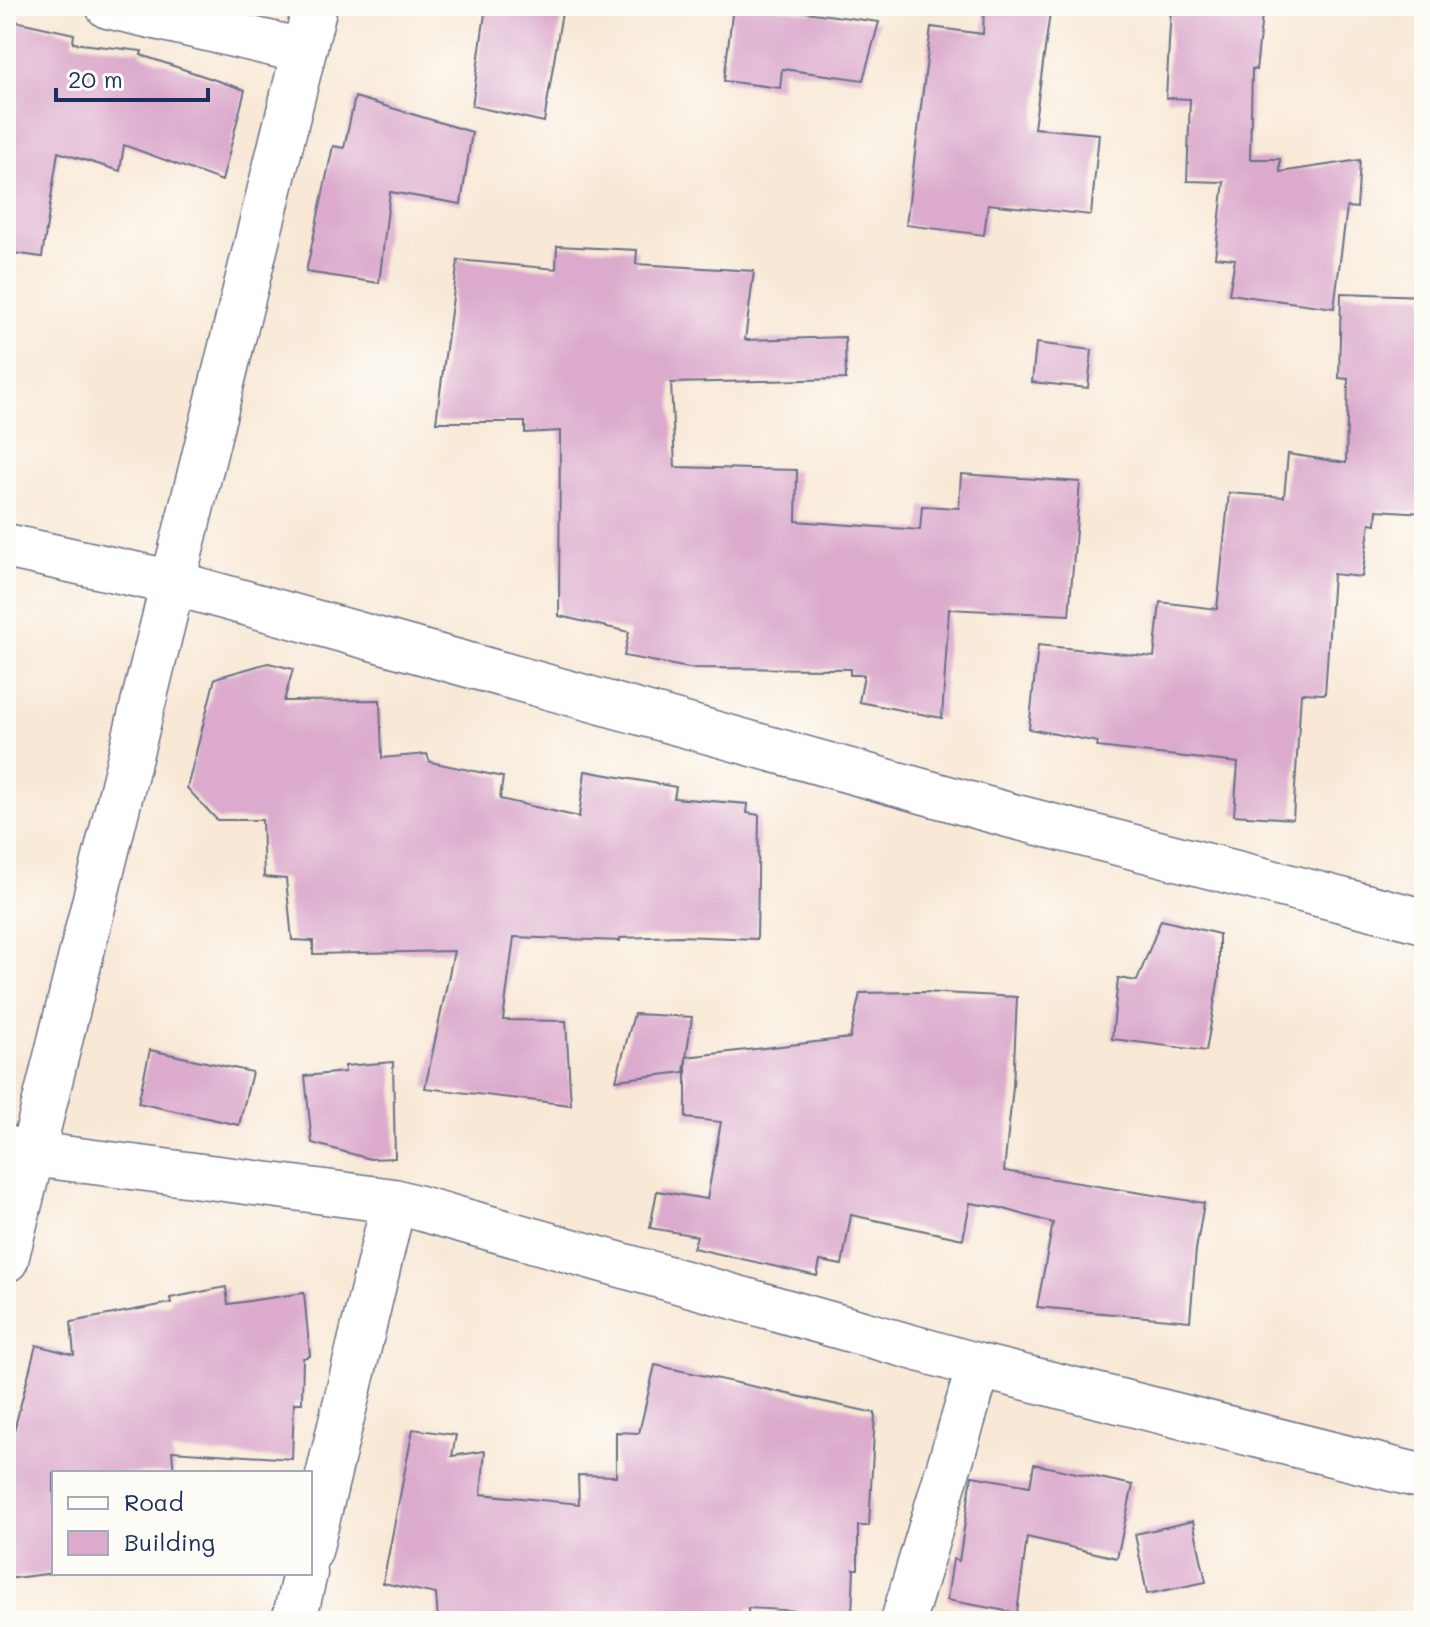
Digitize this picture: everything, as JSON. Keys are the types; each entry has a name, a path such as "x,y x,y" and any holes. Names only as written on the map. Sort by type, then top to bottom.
{"street":[{"path":"108,6 303,51"},
{"path":"6,1260 19,1151 170,582 315,6"},
{"path":"6,546 170,582 1012,816 1424,921"},
{"path":"19,1151 394,1201 979,1366 1424,1477"},
{"path":"312,1543 394,1201"},
{"path":"903,1621 979,1366"},
{"path":"294,1621 305,1575"}],"building":[{"path":"486,6 563,6 544,122 472,106"},
{"path":"733,6 762,6 879,22 863,80 782,69 780,88 724,81"},
{"path":"984,6 1051,6 1034,128 1099,134 1091,215 988,204 984,235 906,225 931,27 983,34"},
{"path":"1171,6 1263,6 1256,70 1252,69 1250,159 1280,159 1280,172 1360,160 1357,208 1347,207 1334,308 1229,294 1235,259 1215,257 1224,182 1187,181 1190,99 1166,98"},
{"path":"6,19 74,34 73,43 142,51 141,55 245,90 222,181 124,145 120,171 58,152 42,257 6,252"},
{"path":"355,97 472,132 461,204 390,192 379,283 306,272 333,146 344,148"},
{"path":"557,246 637,250 636,264 754,271 745,340 845,337 846,379 671,383 675,467 797,470 796,521 920,530 922,506 959,508 961,474 1080,482 1069,615 949,609 942,718 859,702 864,675 850,675 850,669 689,668 624,656 629,632 559,616 560,431 525,433 525,422 436,422 458,260 556,269"},
{"path":"1341,293 1424,296 1424,513 1377,510 1376,524 1370,523 1362,577 1333,574 1325,694 1301,693 1293,819 1234,815 1238,763 1097,747 1098,742 1029,729 1038,645 1154,657 1160,602 1217,609 1229,493 1284,497 1288,454 1346,463 1348,379 1339,378"},
{"path":"1036,343 1092,350 1088,388 1032,382"},
{"path":"268,663 293,669 284,701 380,700 382,758 427,754 430,762 503,777 500,799 579,817 585,771 676,787 674,798 748,804 747,813 759,815 757,939 679,936 620,938 620,941 514,937 503,1020 566,1021 571,1105 425,1088 454,951 313,954 313,941 292,940 286,879 264,877 262,820 217,820 187,788 215,678"},
{"path":"1161,920 1219,934 1219,977 1206,1051 1112,1039 1118,978 1137,981"},
{"path":"923,992 1017,997 1013,1087 1004,1171 1204,1203 1196,1250 1190,1321 1037,1307 1053,1223 1001,1208 970,1203 963,1239 851,1215 842,1265 820,1261 817,1276 693,1248 697,1236 650,1228 657,1191 707,1199 721,1122 686,1118 686,1057 850,1038 860,993"},
{"path":"634,1014 692,1017 684,1072 616,1080"},
{"path":"150,1050 252,1072 239,1125 138,1103"},
{"path":"393,1062 395,1158 370,1159 312,1143 305,1076 345,1072 345,1066"},
{"path":"226,1287 228,1304 304,1293 310,1356 303,1358 302,1403 294,1403 292,1459 172,1451 174,1471 52,1471 52,1573 6,1579 6,1462 36,1345 74,1355 71,1322 171,1303 170,1298"},
{"path":"655,1365 875,1413 869,1526 858,1526 858,1569 854,1569 852,1614 748,1608 748,1621 438,1621 436,1594 383,1583 413,1429 456,1435 452,1456 485,1451 481,1494 579,1504 578,1475 616,1476 616,1432 639,1433"},
{"path":"1034,1464 1133,1485 1117,1558 1027,1537 1017,1613 947,1600 953,1559 959,1561 972,1476 1030,1486"},
{"path":"1193,1521 1206,1582 1147,1594 1135,1534"}]}
